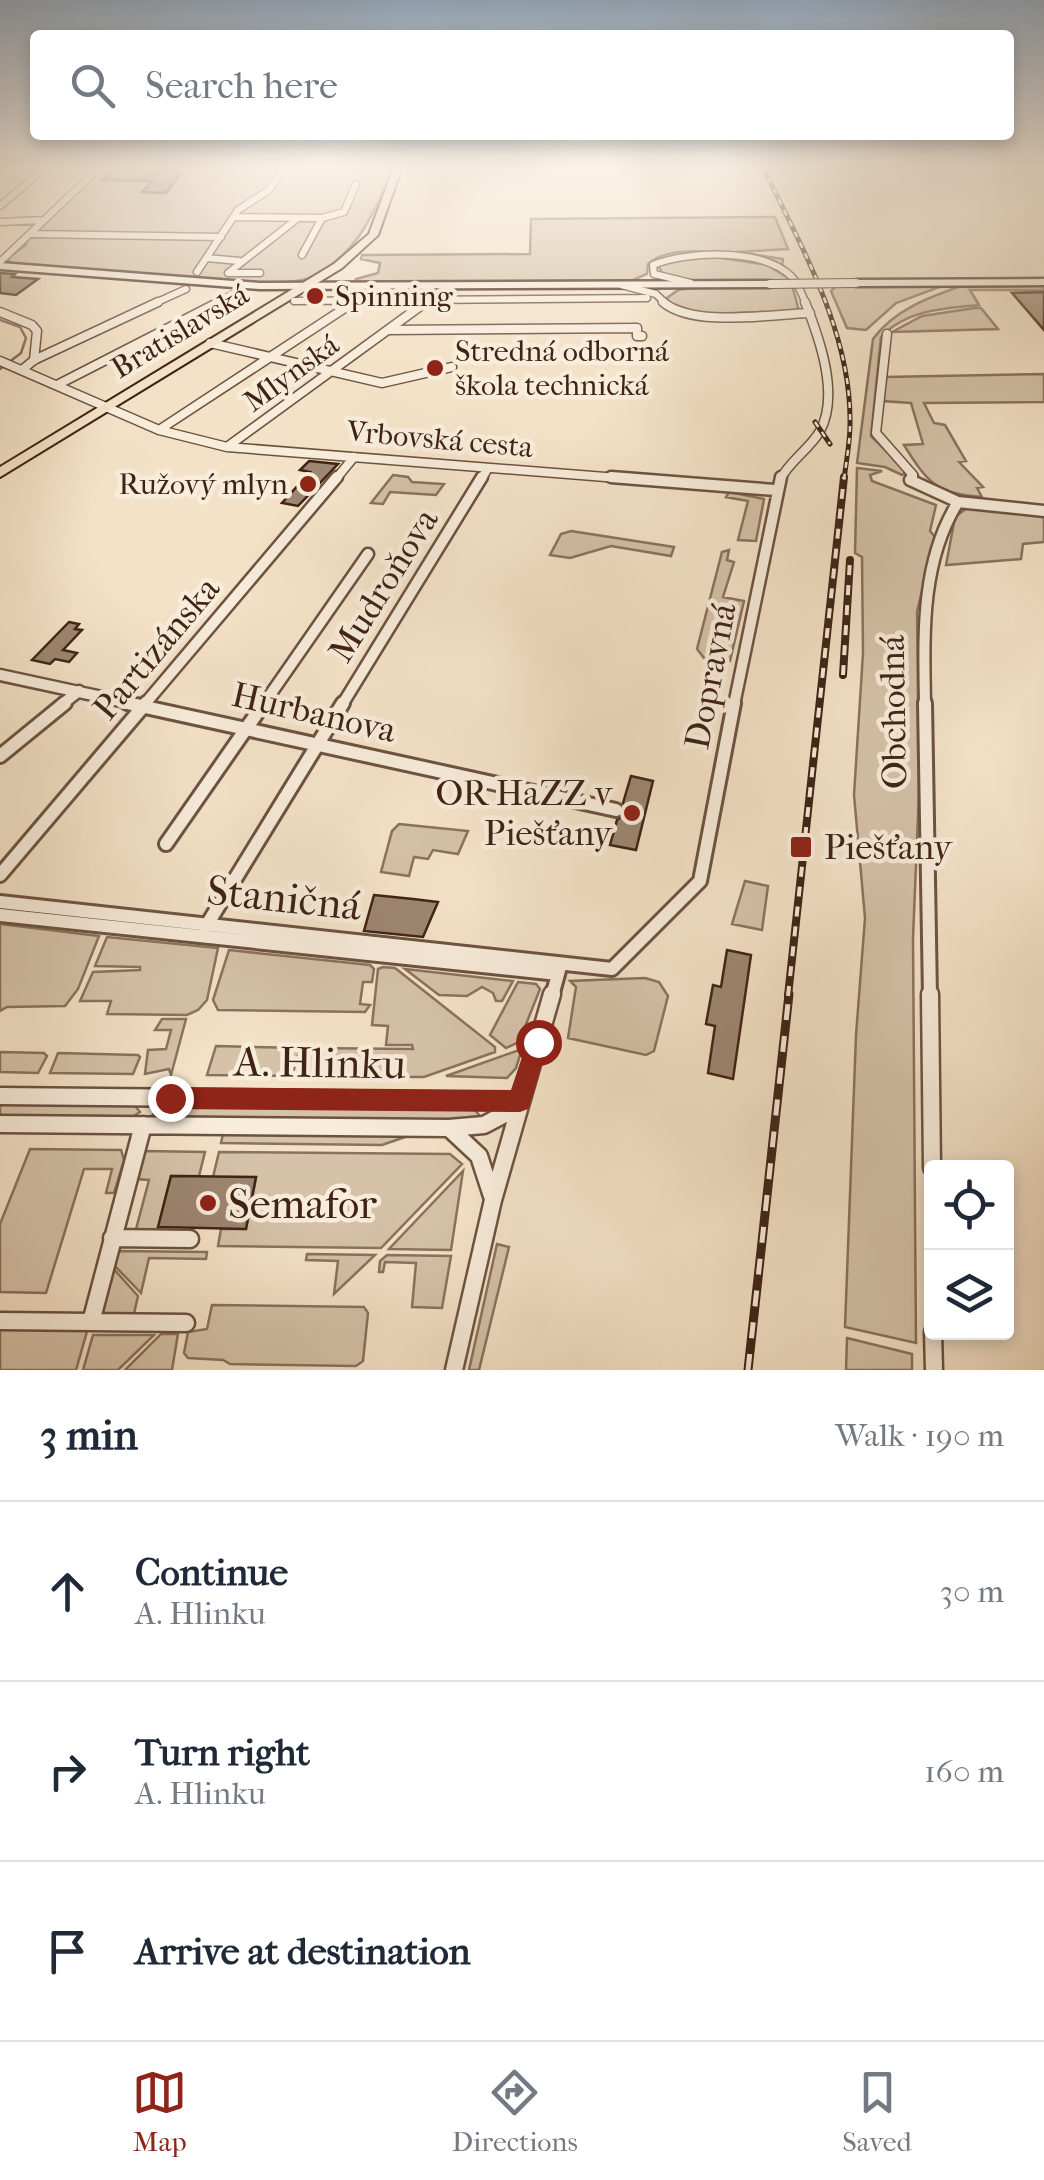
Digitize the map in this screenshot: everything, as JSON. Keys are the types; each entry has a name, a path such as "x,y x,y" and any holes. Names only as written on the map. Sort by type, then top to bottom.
{"main road":[{"name":"Bratislavská","path":"0,472 210,343 288,301 324,276 374,231"},
{"path":"0,264 141,280 274,286 1044,282"},
{"path":"274,286 286,293 288,301"}],"street":[{"path":"0,264 33,231"},
{"path":"197,272 225,231"},
{"path":"260,273 228,273 238,261 280,231"},
{"path":"302,255 315,231"},
{"path":"30,234 221,237"},
{"name":"Dopravná","path":"560,969 612,969 700,881 741,667 764,571 775,490 782,474 824,423 826,361 792,276 753,260 676,256 655,263 654,274"},
{"path":"206,258 238,261"},
{"path":"621,284 654,274 695,284"},
{"path":"324,276 339,286"},
{"path":"621,284 662,298 667,306 702,317 810,313"},
{"path":"662,298 695,284"},
{"path":"18,368 186,289"},
{"path":"57,385 236,293"},
{"path":"288,301 640,298"},
{"path":"159,430 355,300"},
{"name":"Mlynská","path":"227,446 429,300"},
{"path":"0,312 32,325 38,332 34,360"},
{"path":"776,315 815,327"},
{"path":"388,330 637,328 637,336 642,336"},
{"path":"887,334 876,433 884,445 910,466 914,475 910,480 958,502 1044,511"},
{"path":"210,343 382,384 452,367"},
{"name":"Vrbovská cesta","path":"0,362 159,430 227,446 775,490"},
{"name":"Partizánska","path":"0,875 354,457"},
{"name":"Mudroňova","path":"204,930 488,468"},
{"name":"Obchodná","path":"932,1160 924,602 950,515 958,502"},
{"path":"166,844 368,554"},
{"name":"Hurbanova","path":"0,674 616,810"},
{"path":"0,756 79,691"},
{"name":"Staničná","path":"0,902 204,930 560,969"},
{"name":"Staničná","path":"0,915 204,930"},
{"path":"454,1370 493,1200 560,969"},
{"name":"A. Hlinku","path":"0,1096 519,1104"},
{"name":"A. Hlinku","path":"0,1124 449,1128 484,1125 519,1104"},
{"path":"91,1322 143,1125"},
{"path":"449,1128 473,1143 487,1165 493,1200"},
{"path":"112,1238 190,1239"},
{"path":"0,1322 186,1323"},
{"path":"933,1340 934,1370"}],"shaded area":[{"path":"36,231 363,231 343,255 314,276 260,283 171,279 14,264 6,259 26,245"},
{"path":"531,231 781,231 788,249 737,252 783,259 782,267 713,252 677,252 648,264 647,274 633,280 355,283 356,279 378,273 380,263 361,259 362,255 530,254"},
{"path":"708,256 767,265 793,281 691,281 663,274 658,266 663,261"},
{"path":"792,285 799,311 702,314 669,303 667,298 678,290 693,288"},
{"path":"964,285 1044,285 1044,290 970,290 979,305 914,316 881,337 871,436 907,471 902,475 885,467 857,463 873,339 902,312"},
{"path":"836,286 942,286 896,303 866,330 847,328 831,291"},
{"path":"981,308 998,329 892,332 922,316"},
{"path":"1044,374 1044,402 924,403 934,423 945,425 966,461 959,462 983,487 977,488 982,497 954,493 934,484 904,445 923,444 911,403 882,401 884,377"},
{"path":"857,468 882,471 870,475 872,481 936,505 930,531 935,537 917,612 919,791 913,939 916,1343 845,1327 856,1035 865,918 854,795 863,653 862,557 855,553"},
{"path":"393,475 408,477 412,482 444,484 436,495 390,492 383,504 371,503"},
{"path":"729,492 764,499 756,541 738,540 748,501 726,497"},
{"path":"967,508 1044,514 1044,542 1023,544 1021,559 946,565 955,517"},
{"path":"571,531 674,547 671,556 611,546 570,558 550,555 561,534"},
{"path":"729,550 727,560 734,562 723,597 744,601 730,661 704,658 697,649 722,552"},
{"path":"399,824 468,831 458,854 433,850 428,859 414,857 409,876 381,872 392,831"},
{"path":"745,881 768,886 762,930 732,924"},
{"path":"0,924 99,936 78,989 65,1006 7,1007 0,1011"},
{"path":"107,937 218,948 207,1000 187,1015 107,1014 111,1001 80,1001 93,972 140,970 95,966"},
{"path":"229,950 370,965 374,969 372,982 363,982 360,1004 370,1005 365,1012 218,1010 213,1000"},
{"path":"395,968 495,1047 495,1052 424,1077 304,1076 306,1048 413,1049 412,1045 386,1045 388,1026 372,1025 378,969"},
{"path":"405,969 513,981 502,1001 496,1001 493,993 482,987 467,996 439,995"},
{"path":"645,978 659,982 668,996 654,1051 646,1055 568,1038 576,987 570,981"},
{"path":"518,982 536,984 540,989 519,1042 506,1048 490,1035"},
{"path":"162,1019 186,1019 171,1075 169,1069 145,1074 148,1050 166,1049 171,1030 155,1030"},
{"path":"216,1046 300,1048 292,1076 207,1075"},
{"path":"522,1049 516,1068 507,1078 446,1076"},
{"path":"0,1052 47,1056 38,1073 0,1072"},
{"path":"58,1053 140,1057 133,1074 50,1073"},
{"path":"0,1104 135,1106 140,1112 132,1117 0,1116"},
{"path":"159,1105 474,1109 480,1116 473,1121 431,1121 152,1116"},
{"path":"223,1134 408,1136 382,1145 221,1143"},
{"path":"30,1149 121,1150 124,1160 114,1193 106,1193 112,1169 84,1169 46,1293 0,1292 0,1224"},
{"path":"145,1151 205,1152 199,1176 171,1176 157,1233 135,1233 149,1180 135,1179"},
{"path":"219,1152 450,1154 462,1164 381,1248 218,1246 221,1229 246,1229 256,1178 213,1177"},
{"path":"463,1171 451,1250 389,1249"},
{"path":"497,1244 509,1247 479,1370 469,1370"},
{"path":"115,1251 207,1252 206,1259 149,1258 141,1293 112,1263"},
{"path":"307,1254 375,1255 334,1294 338,1261 306,1260"},
{"path":"387,1255 451,1256 442,1308 412,1307 416,1263 385,1262 383,1272 379,1272 380,1261"},
{"path":"111,1266 138,1296 133,1318 97,1318"},
{"path":"212,1305 364,1307 368,1313 363,1361 356,1366 230,1364 188,1358 184,1353 188,1332 207,1329"},
{"path":"0,1327 88,1328 76,1370 0,1370"},
{"path":"161,1334 178,1334 172,1370 125,1370"},
{"path":"93,1335 154,1335 118,1370 83,1370"},
{"path":"847,1338 912,1354 912,1370 846,1370"}],"building":[{"path":"0,273 38,279 16,295 0,293"},
{"path":"1044,292 1044,330 1012,293"},
{"name":"Ružový mlyn","path":"309,461 338,464 298,506 282,503 310,472 300,470"},
{"path":"69,622 79,624 75,629 82,630 63,650 77,653 69,662 55,659 50,664 32,660"},
{"name":"OR HaZZ v Piešťany","path":"631,776 653,781 636,850 610,845 617,820 625,813 623,803"},
{"path":"374,895 438,902 423,937 364,931"},
{"path":"727,950 751,955 733,1079 708,1073 715,1026 706,1024 713,985 721,987"},
{"name":"Semafor","path":"171,1176 256,1177 246,1229 158,1227"}],"waterway":[{"path":"0,320 20,327 26,338 21,353 0,369"}],"railway":[{"path":"794,231 822,292 843,357 850,425 844,480"},
{"path":"815,422 830,444"},
{"path":"788,996 844,477"},
{"path":"843,675 850,560"},
{"path":"748,1370 789,994"}],"place":[{"name":"Spinning","path":"315,296"},
{"name":"Stredná odborná škola technická","path":"435,368"},
{"name":"Ružový mlyn","path":"308,484"},
{"name":"OR HaZZ v Piešťany","path":"632,813"},
{"name":"Piešťany","path":"801,847"},
{"name":"Semafor","path":"208,1203"}],"route":[{"path":"170,1098 520,1101 538,1042"}]}
